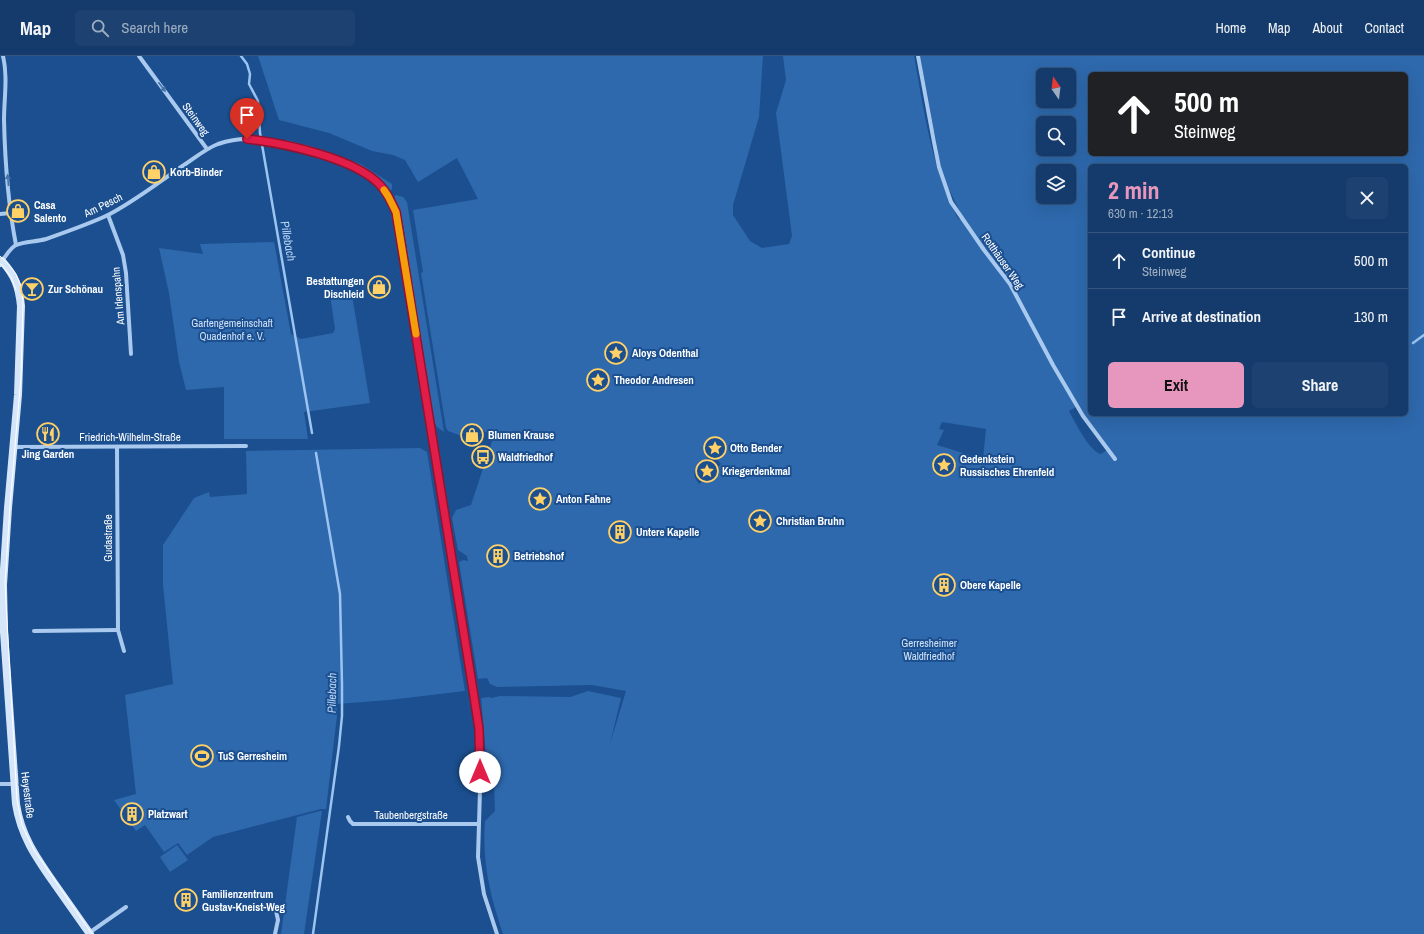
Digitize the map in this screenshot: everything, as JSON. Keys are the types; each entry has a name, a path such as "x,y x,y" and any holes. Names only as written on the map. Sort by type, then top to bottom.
{"street":[{"path":"1,262 16,245 11,213 5,141 5,70 3,56"},
{"name":"Steinweg","path":"138,56 207,149 227,142 247,139 299,148 351,166 375,180 388,196 396,212 477,712 481,756 478,857 482,887 497,934"},
{"name":"Rotthäuser Weg","path":"918,56 939,167 952,202 980,244 1010,284 1053,365 1083,416 1115,459"},
{"name":"Am Pesch","path":"16,245 47,238 108,215 141,195 207,149"},
{"path":"0,214 11,213"},
{"name":"Am Irlenspahn","path":"108,215 123,255 126,273 131,354"},
{"name":"Heyestraße","path":"1,262 15,278 20,292 21,306 19,388 14,447 4,508 2,585 14,784 18,816 26,841 89,934"},
{"name":"Friedrich-Wilhelm-Straße","path":"14,447 246,446"},
{"name":"Gudastraße","path":"117,447 118,630 124,651"},
{"path":"34,631 118,630"},
{"path":"0,784 14,784"},
{"name":"Taubenbergstraße","path":"348,816 353,824 478,824"},
{"path":"275,906 278,920 275,934"},
{"path":"89,934 126,907"}],"green space":[{"name":"Gerresheimer Waldfriedhof","path":"258,56 763,56 759,117 733,205 733,215 750,241 762,248 789,244 792,236 776,113 786,80 783,56 914,56 930,140 942,181 959,220 961,214 948,187 941,167 920,56 1424,56 1424,934 503,934 494,906 486,865 484,836 485,821 495,811 493,756 486,756 481,698 500,696 570,697 588,691 621,698 610,744 626,691 592,685 497,687 490,684 487,678 478,679 459,562 463,560 468,561 467,556 458,550 452,518 456,510 471,505 494,435 467,425 462,436 448,431 446,428 421,273 423,272 413,210 478,199 457,158 418,182 405,160 393,155 372,151 329,133 279,120","holes":["1076,407 1107,450 1101,454 1096,452 1087,442 1069,411","942,422 986,429 983,459 937,445 944,430 939,429","709,457 716,458 721,464 718,467 720,469 718,471 719,473 708,483 706,481 704,483 703,481 699,484 695,478 694,472 698,465"]},
{"path":"287,140 311,146 361,164 392,184 392,189 390,191 380,180 356,164 315,148"},
{"path":"396,195 403,197 407,202 444,432 437,427 434,421 403,225 400,211 394,197"},
{"name":"Gartengemeinschaft Quadenhof e. V.","path":"274,242 291,334 301,339 333,333 335,329 330,295 332,293 351,289 370,403 304,412 308,439 224,439 224,387 186,390 179,362 169,293 159,248 203,254 200,244"},
{"path":"420,448 427,452 465,691 389,700 337,704 337,716 326,809 321,809 213,837 187,855 178,843 164,852 145,825 136,831 114,800 136,794 125,695 173,684 163,585 163,545 194,498 209,492 210,497 247,494 246,451"},
{"path":"322,811 304,934 281,934 297,817"},
{"path":"177,845 188,860 170,872 160,857"}],"waterway":[{"name":"Pillebach","path":"241,56 247,64 250,74 249,84 258,101 260,133 312,433"},
{"path":"1413,343 1424,335"},
{"name":"Pillebach","path":"313,934 342,716 340,594 316,453"}],"tram line":[{"path":"0,256 16,274 21,286 23,302 21,376 5,584 17,800 22,825 34,850 92,934"},
{"path":"1,264 11,277 16,290"}],"slow traffic":[{"path":"384,190 396,212 416,334"}],"place":[{"name":"Korb-Binder","path":"154,172"},
{"name":"Casa Salento","path":"18,211"},
{"name":"Bestattungen Dischleid","path":"379,287"},
{"name":"Zur Schönau","path":"32,289"},
{"name":"Aloys Odenthal","path":"616,353"},
{"name":"Theodor Andresen","path":"598,380"},
{"name":"Jing Garden","path":"48,434"},
{"name":"Blumen Krause","path":"472,435"},
{"name":"Otto Bender","path":"715,448"},
{"name":"Waldfriedhof","path":"483,457"},
{"name":"Gedenkstein Russisches Ehrenfeld","path":"944,465"},
{"name":"Kriegerdenkmal","path":"707,471"},
{"name":"Anton Fahne","path":"540,499"},
{"name":"Christian Bruhn","path":"760,521"},
{"name":"Untere Kapelle","path":"620,532"},
{"name":"Betriebshof","path":"498,556"},
{"name":"Obere Kapelle","path":"944,585"},
{"name":"TuS Gerresheim","path":"202,756"},
{"name":"Platzwart","path":"132,814"},
{"name":"Familienzentrum Gustav-Kneist-Weg","path":"186,900"}],"route":[{"path":"247,139 299,148 357,168 380,185 393,204 396,212 479,729 481,756 480,772"}]}
